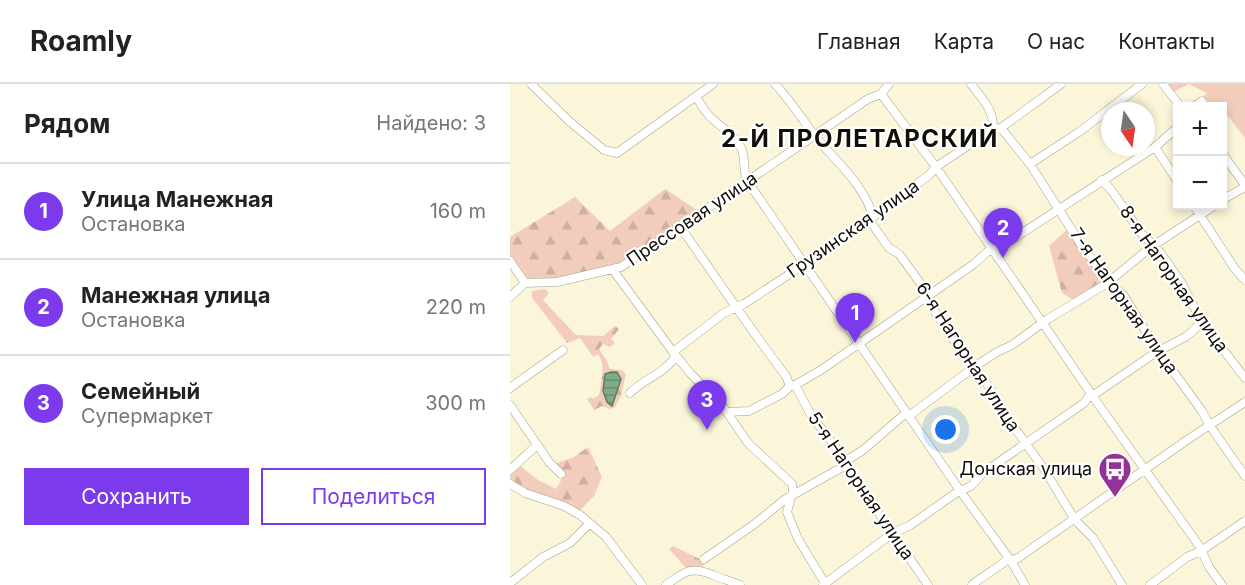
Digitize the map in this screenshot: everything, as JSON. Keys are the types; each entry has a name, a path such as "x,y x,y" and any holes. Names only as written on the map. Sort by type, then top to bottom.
{"street":[{"path":"536,85 586,136 604,150 617,153 713,84"},
{"name":"6-я Нагорная улица","path":"775,84 784,91 814,135 847,172 862,193 872,219 889,248 899,254 972,368 986,382 1075,520 1093,538 1122,585"},
{"name":"7-я Нагорная улица","path":"971,84 988,104 997,128 1030,164 1052,195 1080,243 1109,282 1124,296 1245,476"},
{"name":"Грузинская улица","path":"630,393 651,377 659,375 675,354 724,313 822,253 834,242 872,219 936,167 1061,84"},
{"path":"1030,164 1079,132 1142,84"},
{"path":"1163,84 1177,102"},
{"path":"884,88 1222,585"},
{"name":"Прессовая улица","path":"525,283 558,282 621,267 884,88"},
{"path":"696,96 706,113 723,126 743,151 745,177 748,182 961,492 1010,559 1025,585"},
{"path":"1173,131 1155,147 1173,174"},
{"path":"727,412 749,411 782,394 975,264 987,252 994,250 1141,156"},
{"path":"1224,156 1245,186 1227,197"},
{"name":"8-я Нагорная улица","path":"1102,180 1113,191 1141,233 1154,245 1180,282 1203,322 1245,378"},
{"path":"1197,210 1235,269 1245,280"},
{"path":"704,559 756,523 784,500 862,451 972,368 1109,282 1154,245 1207,210"},
{"name":"5-я Нагорная улица","path":"681,228 793,386 928,585"},
{"path":"510,261 525,283 510,297"},
{"path":"613,270 675,354 727,412 748,443 792,484 793,491 789,498 787,512 790,522 825,585 893,533 909,526 950,497 971,486 983,474 1084,403 1092,394 1187,336 1203,322"},
{"path":"510,388 563,350"},
{"path":"972,585 1075,520 1245,402"},
{"path":"510,405 549,462 561,474"},
{"path":"510,470 537,445"},
{"path":"510,484 525,493 571,510 606,537 642,585"},
{"path":"1150,585 1187,557 1201,551 1245,521"},
{"path":"510,583 543,557 570,543 589,524"},
{"path":"666,585 687,571 702,570 740,585"}],"green space":[{"path":"1165,84 1189,84 1171,93"},
{"path":"1189,84 1245,84 1245,138 1227,115 1227,102 1203,102 1201,99 1207,93"},
{"path":"665,189 700,212 621,264 557,280 534,281 522,275 510,257 510,237 575,197 610,231"},
{"path":"1069,228 1106,281 1075,301 1062,293 1049,246"},
{"path":"545,289 549,293 543,300 576,335 603,336 615,326 619,329 611,339 615,343 610,347 603,344 599,349 610,369 621,370 626,374 621,396 615,407 610,409 602,406 594,410 587,399 591,397 593,399 599,395 602,363 598,354 593,357 580,338 567,343 532,298 532,291","holes":["605,374 621,379 613,399 603,391"]},
{"path":"588,447 602,477 594,496 578,512 535,495 510,481 510,473 519,465 538,480 556,489 564,475 554,464 574,457"},
{"path":"673,546 706,562 702,568 687,569 669,549"}],"shaded area":[{"path":"617,372 621,379 612,406 607,402 603,391 605,374"}],"place":[{"name":"Манежная улица","path":"1003,258"},
{"name":"Улица Манежная","path":"855,343"},
{"name":"Семейный","path":"707,430"},
{"name":"Донская улица","path":"1115,498"}],"district":[{"name":"2-Й ПРОЛЕТАРСКИЙ","path":"860,139"}]}
